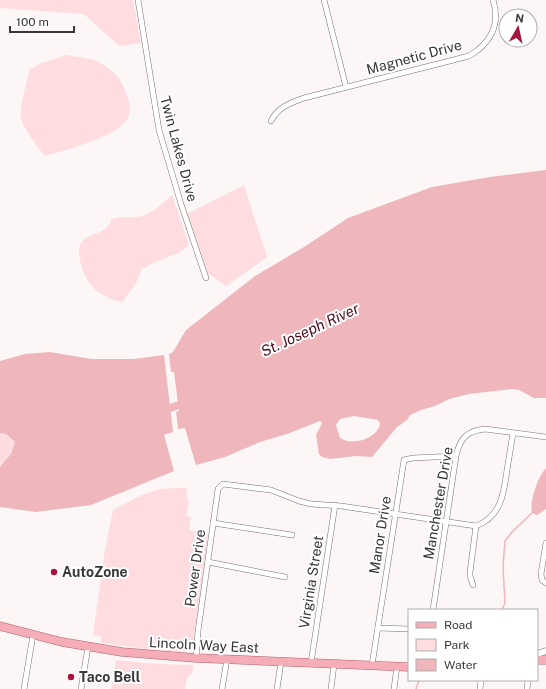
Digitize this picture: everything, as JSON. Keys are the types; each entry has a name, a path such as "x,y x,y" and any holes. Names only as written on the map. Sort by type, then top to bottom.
{"main road":[{"name":"Lincoln Way East","path":"0,626 88,648 148,655 408,667"}],"street":[{"name":"Twin Lakes Drive","path":"138,0 159,130 180,204 206,278"},
{"path":"324,0 346,87"},
{"name":"Magnetic Drive","path":"271,121 278,110 290,103 307,97 464,58 476,52 485,45 494,26 496,12 494,0"},
{"name":"Manchester Drive","path":"433,609 456,456 463,439 468,434 476,430 546,437"},
{"path":"335,505 476,526 487,521 493,516 500,506 513,433"},
{"name":"Manor Drive","path":"372,665 404,460 413,458 456,456"},
{"name":"Power Drive","path":"196,658 198,631 218,489 222,484 272,490 304,502 335,505"},
{"name":"Virginia Street","path":"311,663 335,505"},
{"path":"213,523 292,535"},
{"path":"473,585 470,572 476,526"},
{"path":"546,543 541,574 542,580 546,583"},
{"path":"208,562 285,577"},
{"path":"378,628 408,629"},
{"path":"24,689 33,635"},
{"path":"81,689 88,648"},
{"path":"222,689 227,659"},
{"path":"277,689 281,662"},
{"path":"331,689 334,664"},
{"path":"394,689 397,666"}],"green space":[{"path":"0,0 133,0 141,43 119,46 84,14 0,8"},
{"path":"66,55 99,62 116,75 123,85 128,97 130,110 129,116 120,127 100,138 45,156 28,133 21,119 21,109 30,69 42,63"},
{"path":"244,185 267,257 226,286 208,273 187,214"},
{"path":"172,195 189,245 180,252 142,269 135,285 122,302 98,292 83,272 79,253 81,243 87,237 104,230 112,219 145,215"},
{"path":"0,433 6,434 15,442 11,454 0,467"},
{"path":"188,489 186,496 189,501 186,516 191,517 189,530 205,532 208,534 192,650 164,651 101,642 101,637 93,635 105,549 113,510 155,490"},
{"path":"116,660 157,664 194,665 192,673 187,678 185,689 111,689"}],"water":[{"path":"546,170 546,398 534,398 519,390 512,389 469,394 449,399 410,415 407,420 397,427 372,457 356,456 330,459 322,457 319,454 316,435 322,423 320,421 287,434 260,442 225,457 196,465 185,428 178,429 176,412 179,411 174,372 171,372 169,354 173,352 186,330 255,276 304,247 348,218 432,187 490,177","holes":["354,416 378,420 380,424 374,434 363,440 357,441 340,438 336,425 340,419"]},
{"path":"50,352 91,359 134,359 164,355 173,432 164,435 174,471 91,505 36,512 0,507 0,467 11,454 15,442 6,434 0,433 0,361 25,354"},
{"path":"546,468 546,509 537,515 532,513 531,508 533,496 540,477"}],"waterway":[{"name":"St. Joseph River","path":"161,411 188,402"},
{"path":"502,609 505,603 503,567 505,541 512,532 533,512"},
{"path":"416,689 419,681"}],"place":[{"name":"AutoZone","path":"54,572"},
{"name":"Taco Bell","path":"71,677"}]}
